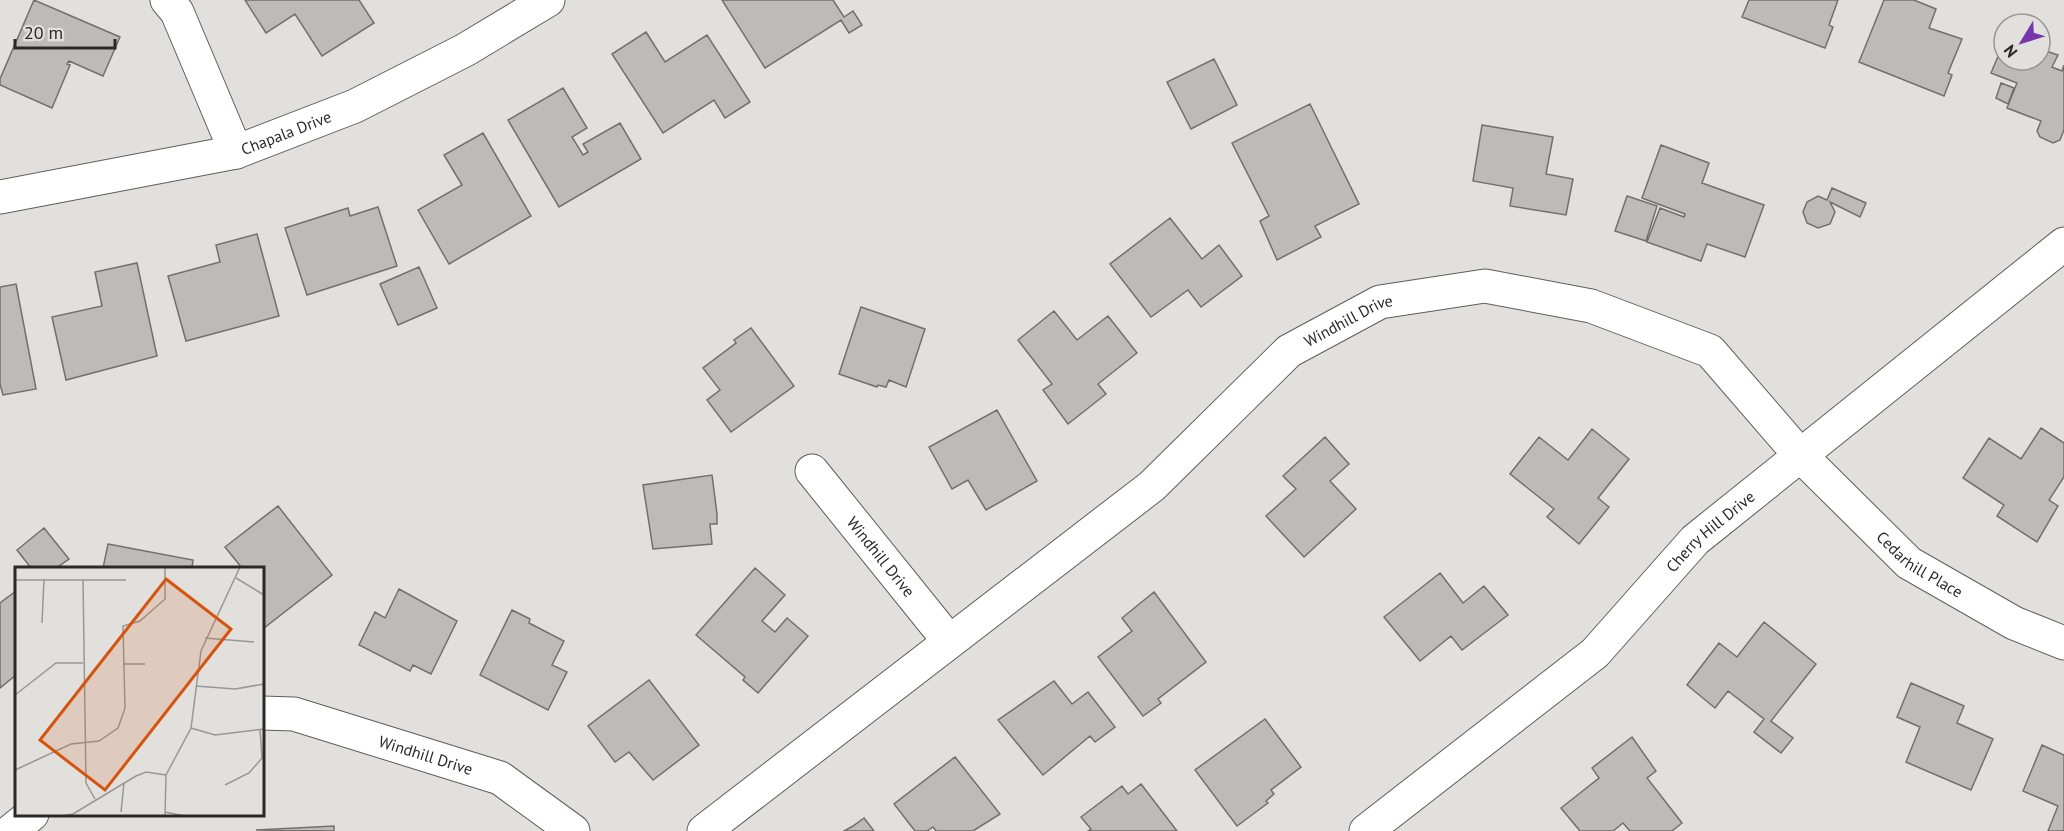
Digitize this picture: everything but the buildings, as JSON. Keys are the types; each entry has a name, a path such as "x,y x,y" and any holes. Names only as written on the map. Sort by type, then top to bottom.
{"street":[{"path":"167,0 177,12 236,152"},
{"name":"Chapala Drive","path":"0,197 236,152 355,106 465,50 548,0"},
{"name":"Cherry Hill Drive","path":"1366,831 1595,653 1695,540 1799,454 2064,244"},
{"name":"Windhill Drive","path":"704,831 949,640 1152,486 1289,351 1380,302 1485,286 1591,306 1710,351 1799,454"},
{"name":"Cedarhill Place","path":"1799,454 1909,563 2014,623 2064,643"},
{"name":"Windhill Drive","path":"812,471 949,640"},
{"name":"Windhill Drive","path":"264,713 294,714 500,778 573,831"},
{"path":"11,831 30,816"}]}
